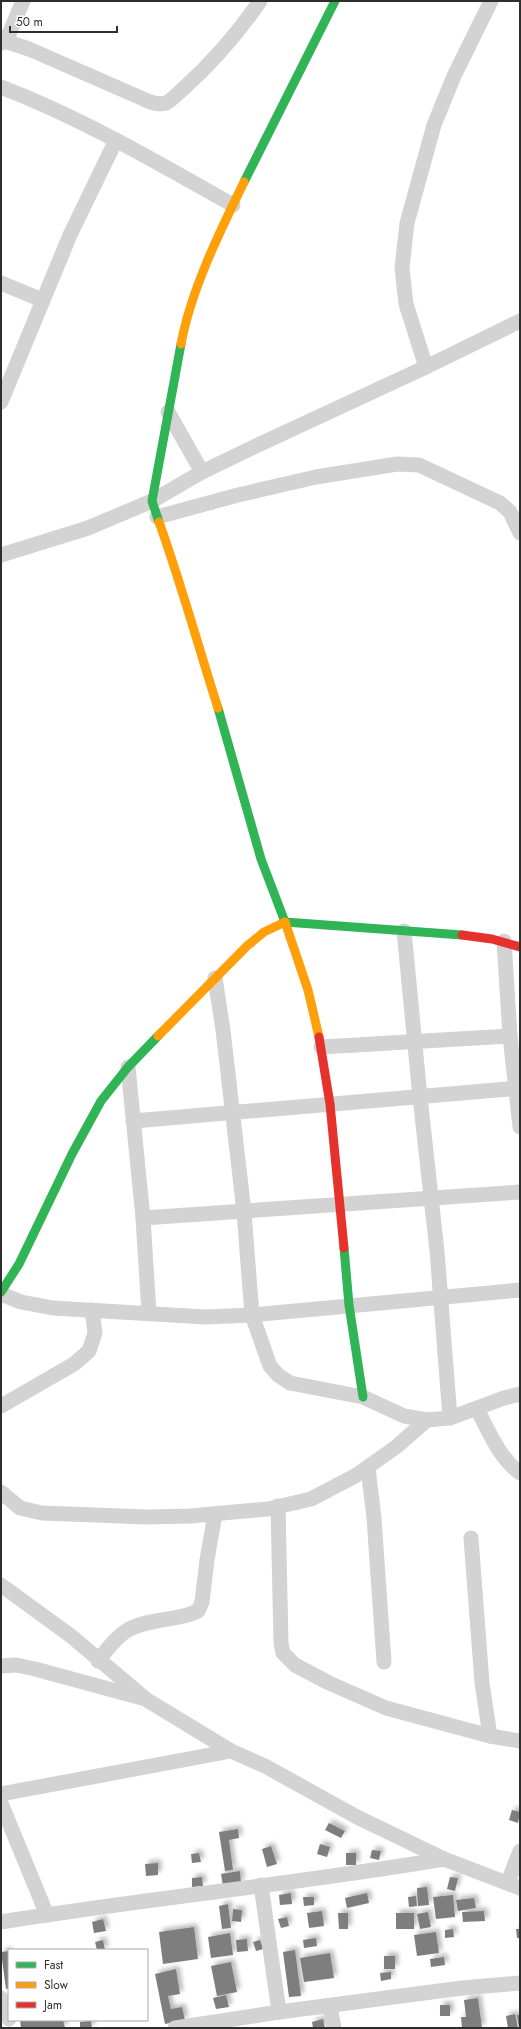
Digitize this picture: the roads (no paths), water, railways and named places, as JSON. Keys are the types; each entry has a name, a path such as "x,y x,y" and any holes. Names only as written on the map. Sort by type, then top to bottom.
{"street":[{"path":"23,1 3,41 148,101 163,104 169,101 185,87 214,58 238,31 260,1"},
{"path":"335,1 233,205 196,290 184,326 152,501 180,582 227,734 261,859 285,922 308,990 321,1047 330,1104 348,1305 363,1397"},
{"path":"426,367 406,304 402,268 407,223 434,125 491,1"},
{"path":"1,87 43,105 116,140 233,205"},
{"path":"1,402 70,235 116,140"},
{"path":"1,283 42,300"},
{"path":"1,555 88,528 152,501 202,472 299,425 426,367 520,321"},
{"path":"168,412 202,472"},
{"path":"157,517 245,493 316,477 397,464 420,465 500,503 510,512 520,533"},
{"path":"520,947 504,941 357,926 285,922 264,932 247,946 128,1067 101,1101 72,1154 18,1264 1,1293 21,1302 53,1308 205,1317 252,1316 348,1305 520,1290"},
{"path":"404,931 414,1042 442,1298 450,1418"},
{"path":"504,941 510,1036 518,1088 520,1126"},
{"path":"215,978 244,1212 252,1316 270,1366 278,1376 290,1383 363,1397 404,1416 427,1420 450,1418 504,1398 520,1394"},
{"path":"321,1047 510,1036"},
{"path":"128,1067 143,1218 149,1313"},
{"path":"133,1121 518,1088"},
{"path":"143,1218 520,1192"},
{"path":"1,1406 74,1364 89,1350 95,1333 92,1310"},
{"path":"476,1409 500,1453 510,1466 520,1473"},
{"path":"1,1492 20,1508 42,1513 147,1517 215,1514 268,1509 310,1499 368,1468 427,1420"},
{"path":"368,1468 374,1518 384,1662"},
{"path":"278,1506 282,1653 301,1668 386,1708 490,1736 520,1741"},
{"path":"98,1661 123,1632 140,1623 189,1616 198,1612 202,1602 215,1514"},
{"path":"472,1538 482,1683 490,1736"},
{"path":"1,1585 50,1620 147,1700 231,1751 265,1766 356,1817 444,1859 514,1885 520,1851"},
{"path":"1,1666 16,1665 35,1669 147,1700"},
{"path":"1,1794 231,1751"},
{"path":"1,1803 47,1915"},
{"path":"1,1922 261,1885 353,1875 444,1859"},
{"path":"261,1885 279,2012"},
{"path":"175,2028 279,2012 462,1988 520,1983"},
{"path":"1,1998 8,2016"},
{"path":"330,2006 334,2028"}]}
